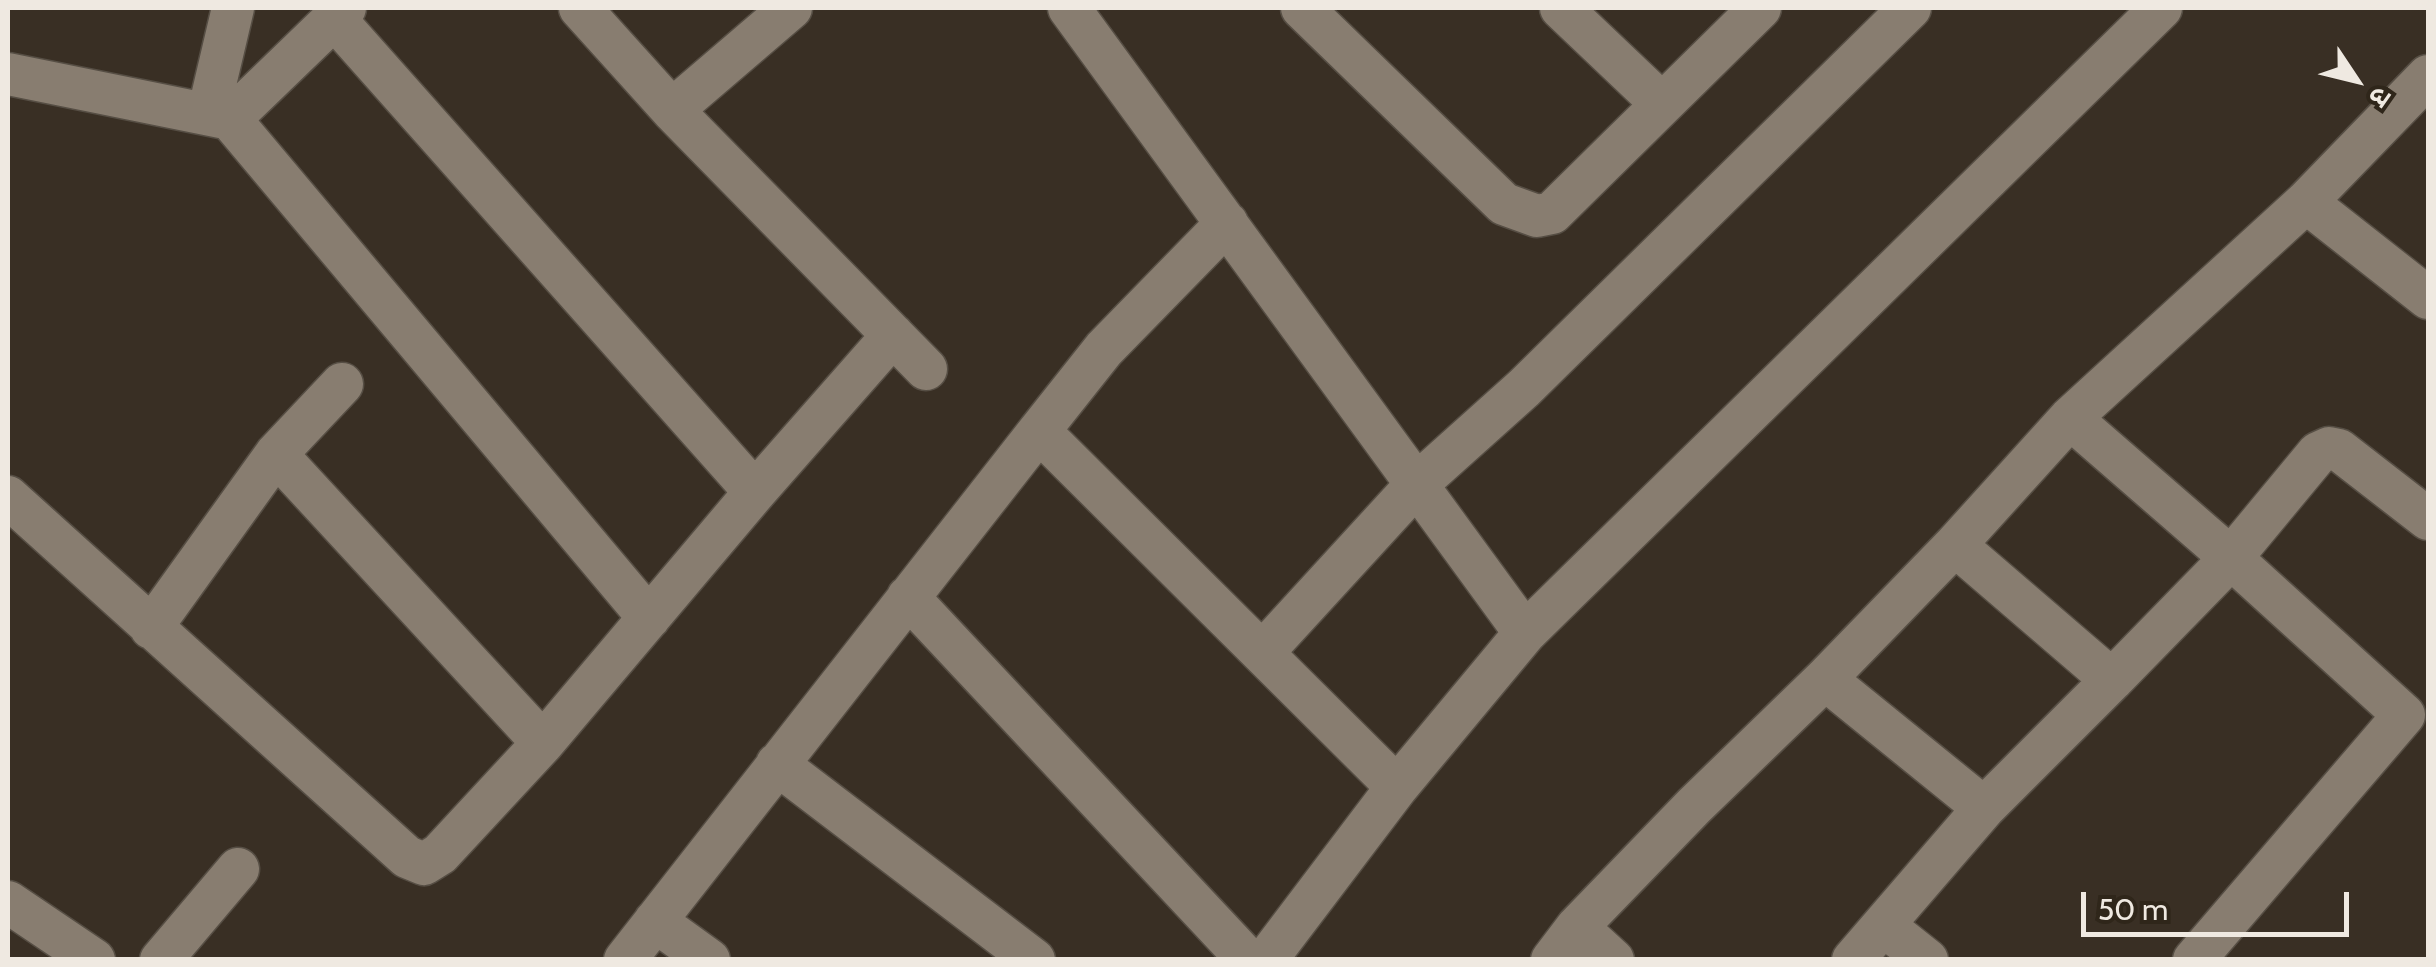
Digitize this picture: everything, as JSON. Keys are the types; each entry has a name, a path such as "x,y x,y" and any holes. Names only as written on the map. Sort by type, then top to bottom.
{"street":[{"path":"219,116 233,8"},
{"path":"580,8 672,110 926,369"},
{"path":"672,110 791,8"},
{"path":"1069,8 1525,634"},
{"path":"1302,8 1504,204 1537,216 1552,213 1760,8"},
{"path":"1561,8 1662,104"},
{"path":"1263,652 1418,484 1524,388 1910,8"},
{"path":"1266,960 1397,787 1525,634 2161,8"},
{"path":"219,116 340,13 756,492"},
{"path":"8,74 219,116 649,618"},
{"path":"1613,960 1565,943 1694,806 1825,679 1954,545 2070,418 2306,202 2428,76"},
{"path":"2306,202 2428,298"},
{"path":"625,960 1104,349 1227,223"},
{"path":"8,497 407,857 424,864 440,854 542,743 892,335"},
{"path":"151,628 276,454 342,384"},
{"path":"2070,418 2416,725 2194,960"},
{"path":"1039,431 1397,787"},
{"path":"1853,960 1984,808 2231,558 2318,453 2329,448 2339,450 2428,519"},
{"path":"276,454 542,743"},
{"path":"1954,545 2112,680"},
{"path":"908,597 1248,960"},
{"path":"1825,679 1984,808"},
{"path":"777,764 1034,960"},
{"path":"162,960 238,869"},
{"path":"8,902 94,960"},
{"path":"655,921 709,960"},
{"path":"1883,925 1927,960"}]}
